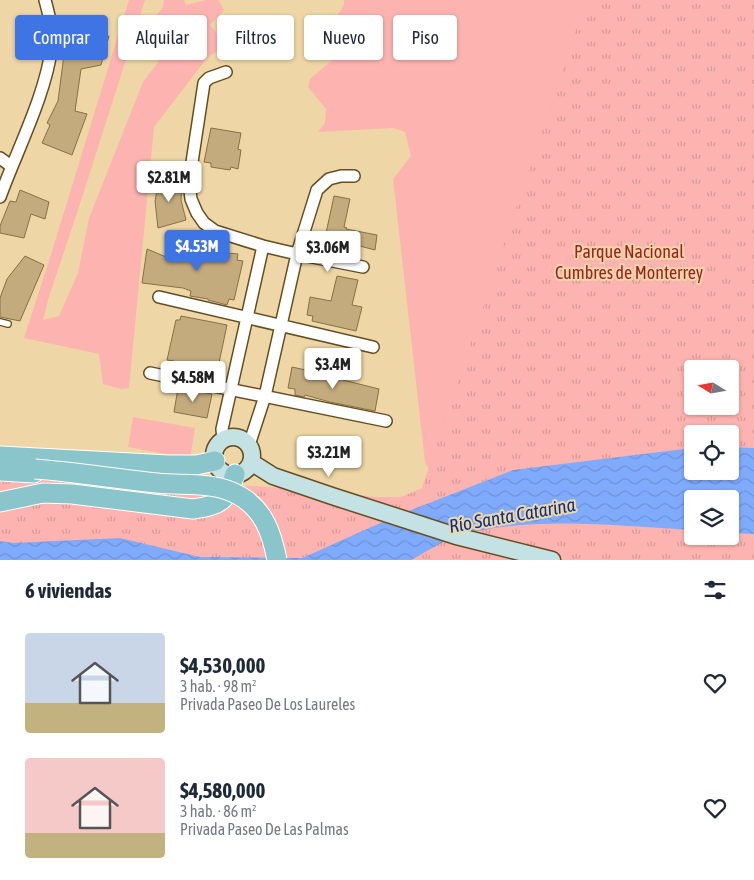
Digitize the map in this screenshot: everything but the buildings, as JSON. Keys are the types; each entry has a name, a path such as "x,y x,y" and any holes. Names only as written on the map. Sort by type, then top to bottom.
{"main road":[{"path":"0,456 169,465 196,465 215,461"},
{"path":"0,465 116,485 220,497 235,504 257,524 263,535 270,560"},
{"path":"0,470 74,472 157,484 222,488 240,496 253,506 264,519 271,533 276,560"},
{"path":"0,502 43,493 72,494 193,510 213,505 221,500 228,494 235,474"}],"street":[{"path":"0,197 47,71 52,44 45,0"},
{"path":"226,72 209,78 203,87 189,182 191,199 204,223 215,231 263,246 363,267"},
{"path":"0,158 12,166"},
{"path":"354,176 341,176 329,179 317,190 297,254 265,396 250,454 245,470 235,474 223,471 215,461 216,449 223,440 235,437 240,438 250,454 273,476 456,536 552,560"},
{"path":"223,440 222,429 263,246"},
{"path":"159,297 373,347"},
{"path":"150,373 386,421"}],"lane":[{"path":"0,322 8,324"}],"green space":[{"path":"129,0 145,0 140,15 124,15"},
{"path":"164,0 184,0 186,5 206,0 218,0 224,10 217,15 210,25 217,34 217,51 207,58 207,15 157,15 163,7"},
{"name":"Parque Nacional Cumbres de Monterrey","path":"344,0 754,0 754,418 712,425 684,425 684,430 430,472 425,462 393,179 411,156 405,132 393,128 318,132 325,123 326,109 308,87 310,79 332,60 383,60 383,15 338,15 344,5"},
{"name":"Parque Nacional Cumbres de Monterrey","path":"586,0 754,0 754,560 0,560 0,470 332,491 374,497 401,497 422,488"},
{"path":"118,36 118,60 126,60 43,320 59,316 78,273 89,218 143,82 160,60 205,60 154,127 129,388 121,389 103,384 99,354 24,338"},
{"path":"133,417 195,428 190,459 128,447"}],"water":[{"name":"Río Santa Catarina","path":"739,447 754,448 754,534 739,533 739,490 684,490 684,530 574,524 515,526 458,536 411,560 0,560 0,541 13,543 120,538 200,557 302,558 396,516 513,470 684,449 684,480 739,480"}]}
